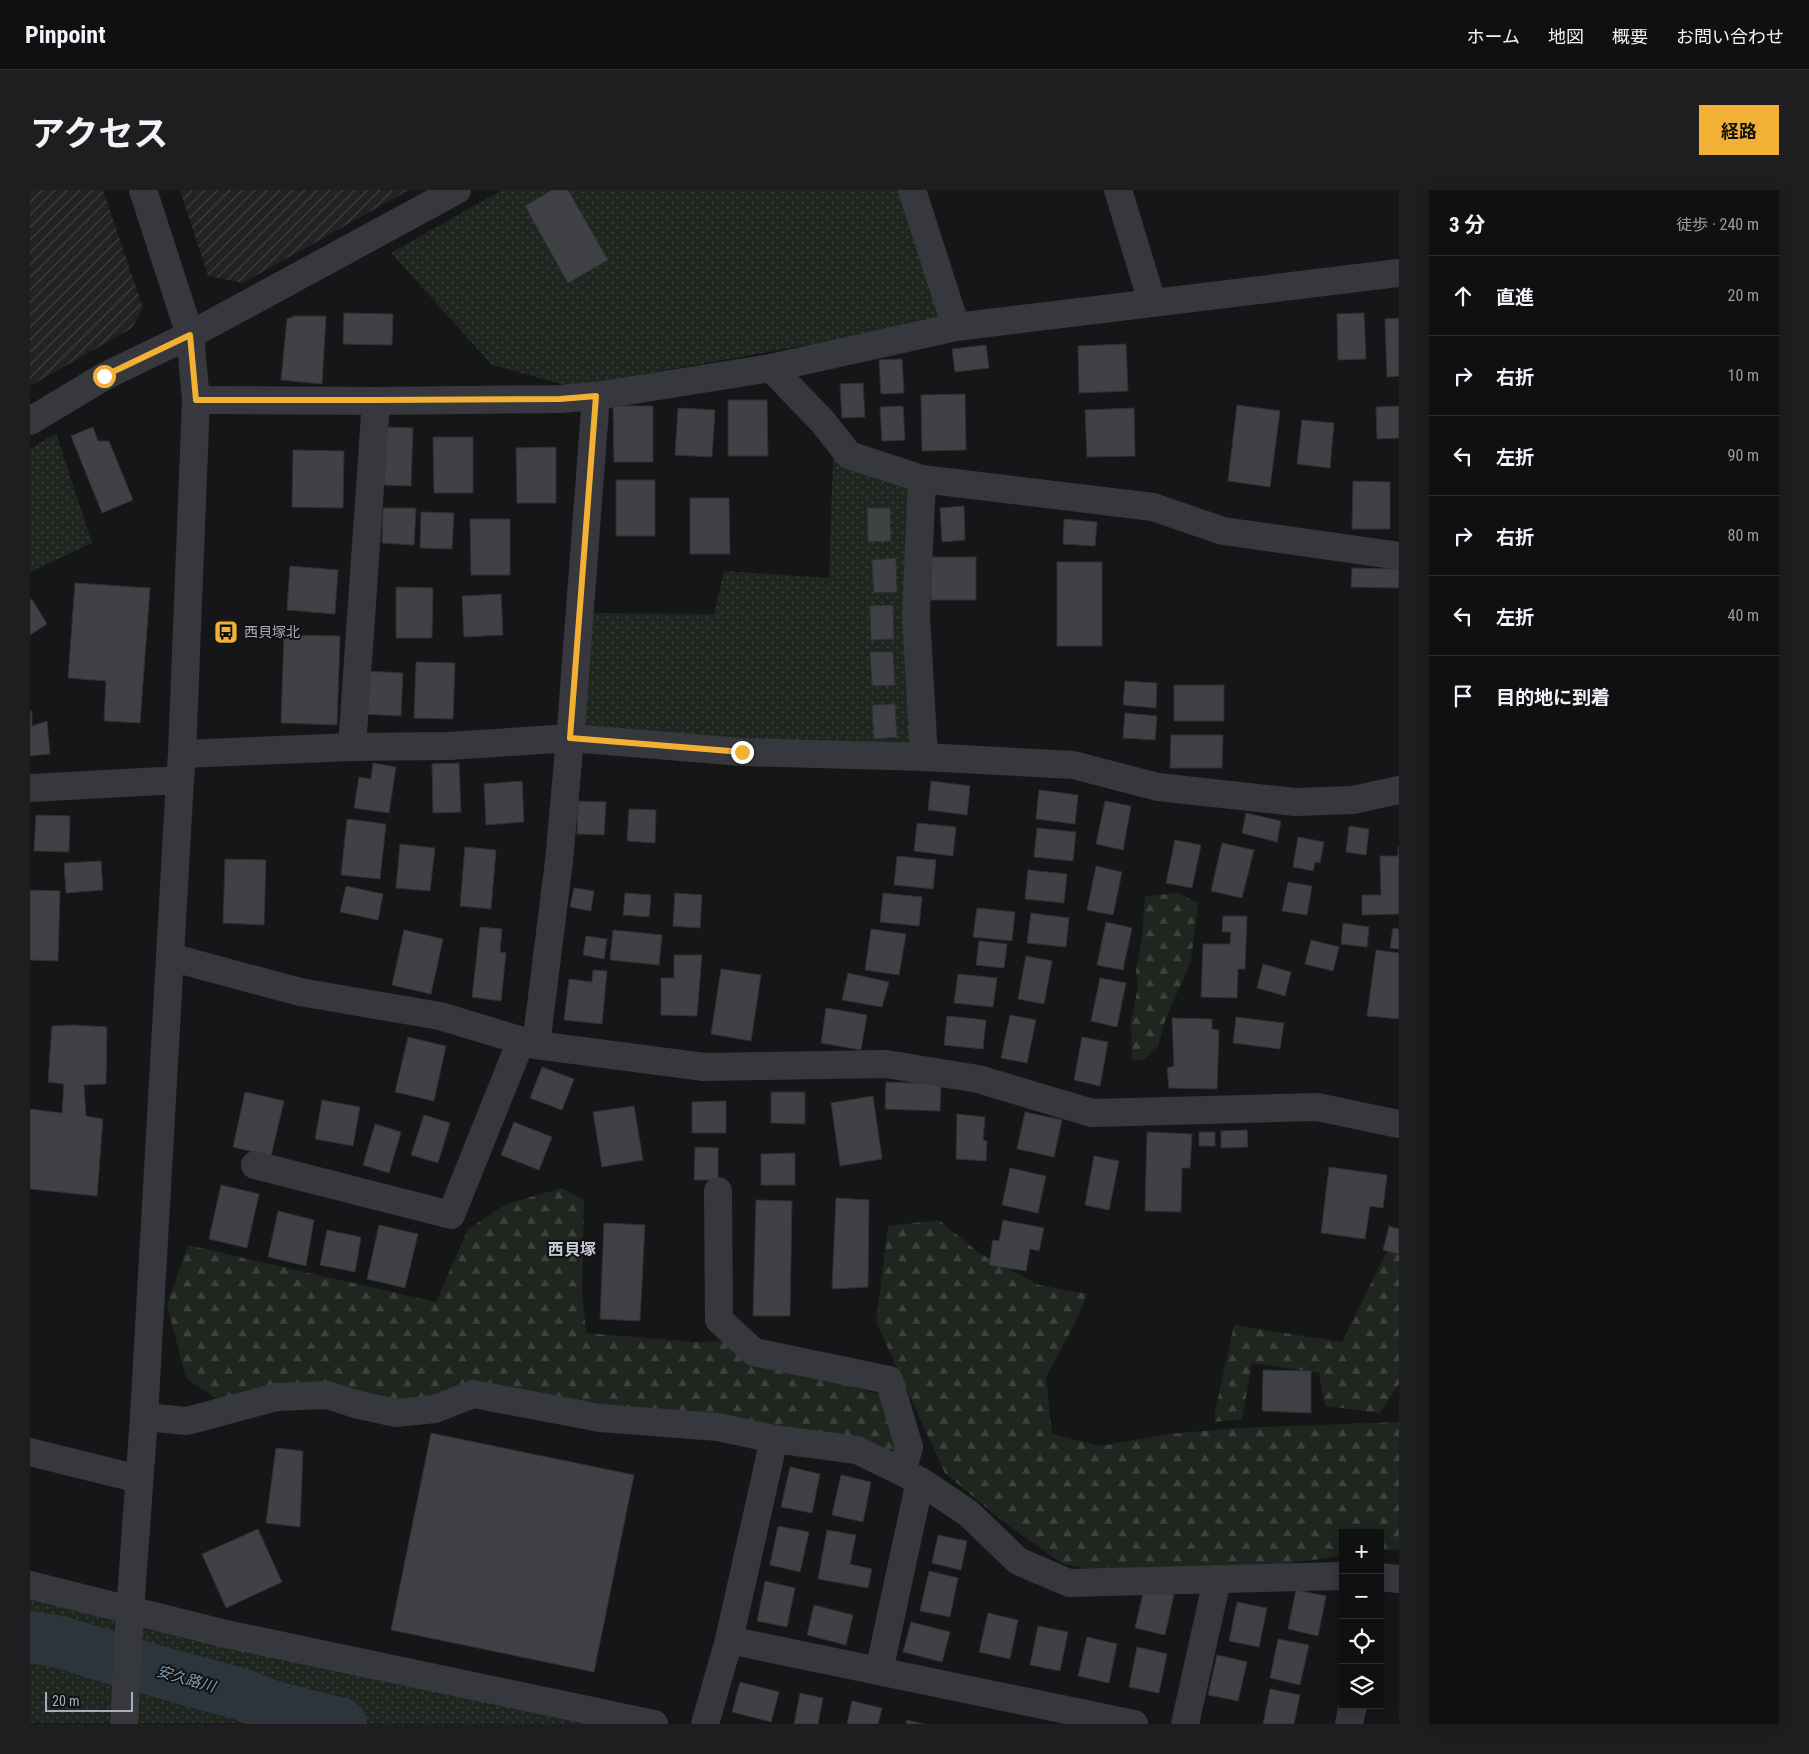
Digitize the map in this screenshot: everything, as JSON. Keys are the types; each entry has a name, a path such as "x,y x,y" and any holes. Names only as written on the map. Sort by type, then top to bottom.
{"street":[{"path":"124,1724 144,1417 181,767 196,400 190,335 143,190"},
{"path":"30,421 104,376 190,335 457,190"},
{"path":"912,190 956,327"},
{"path":"1118,190 1152,302"},
{"path":"196,400 560,399 596,396 771,368 956,327 1399,273"},
{"path":"771,368 823,422 849,456 922,480 1153,507 1223,530 1399,556"},
{"path":"255,1165 451,1216 528,1043 559,861 596,396"},
{"path":"352,746 376,400"},
{"path":"922,480 916,614 924,756"},
{"path":"30,788 352,746 449,746 570,738 742,752 924,756 1073,765 1158,787 1295,802 1353,800 1399,790"},
{"path":"170,958 300,992 440,1016 528,1043 704,1067 886,1064 978,1079 1092,1113 1317,1107 1399,1124"},
{"path":"718,1191 718,1320 754,1352 889,1380 910,1447 911,1477 878,1671"},
{"path":"144,1417 187,1421 276,1397 328,1396 396,1413 435,1408 473,1394 600,1418 718,1427 774,1439 857,1450 911,1477 968,1513 1018,1561 1069,1583 1339,1576"},
{"path":"705,1724 729,1640 774,1439"},
{"path":"30,1452 139,1480"},
{"path":"1384,1578 1399,1579"},
{"path":"1185,1724 1217,1580"},
{"path":"30,1585 226,1634 654,1724"},
{"path":"729,1640 1134,1724"},
{"path":"1349,1724 1352,1709"}],"shaded area":[{"path":"30,190 103,190 143,308 132,328 30,386"},
{"path":"180,190 409,190 243,283 208,276"}],"green space":[{"path":"502,190 912,190 953,319 572,387 492,365 391,253"},
{"path":"56,433 92,543 30,572 30,449"},
{"path":"849,455 921,495 912,756 571,728 591,613 714,614 724,571 829,578 833,460"},
{"path":"1178,893 1198,903 1191,961 1165,1021 1158,1047 1143,1060 1132,1060 1131,1021 1138,987 1136,970 1142,940 1145,896"},
{"path":"562,1188 584,1200 582,1293 586,1333 696,1342 740,1341 800,1362 867,1391 894,1397 902,1472 808,1443 690,1439 473,1394 396,1413 328,1396 231,1409 186,1378 167,1305 188,1245 436,1302 468,1229 506,1204"},
{"path":"939,1220 979,1253 1039,1285 1087,1294 1075,1323 1046,1377 1052,1434 1100,1446 1170,1434 1237,1428 1399,1422 1399,1549 1384,1551 1384,1529 1339,1529 1339,1557 1151,1581 1063,1564 1005,1523 945,1473 876,1322 888,1226"},
{"path":"1399,1230 1399,1384 1380,1413 1325,1406 1319,1373 1252,1363 1242,1419 1215,1422 1215,1412 1234,1325 1342,1342"},
{"path":"30,1588 650,1724 30,1723"}],"building":[{"path":"552,190 568,190 608,260 568,283 525,206"},
{"path":"344,313 393,314 392,345 343,344"},
{"path":"1364,313 1366,359 1338,360 1337,314"},
{"path":"295,316 326,316 322,384 281,380 287,319"},
{"path":"1399,318 1399,376 1387,377 1385,319"},
{"path":"1126,344 1128,391 1079,393 1078,346"},
{"path":"986,345 989,368 955,372 952,349"},
{"path":"902,359 904,393 881,394 879,360"},
{"path":"863,383 865,417 842,418 840,384"},
{"path":"965,394 966,450 922,451 921,395"},
{"path":"728,400 767,400 768,456 728,456"},
{"path":"1237,405 1280,411 1270,487 1228,481"},
{"path":"613,406 653,406 653,462 614,462"},
{"path":"903,406 905,440 882,441 880,407"},
{"path":"1399,406 1399,438 1377,439 1376,407"},
{"path":"678,408 715,410 712,457 675,455"},
{"path":"1134,408 1135,456 1087,457 1085,410"},
{"path":"1302,420 1334,423 1330,468 1297,464"},
{"path":"93,427 98,441 109,441 133,500 102,513 71,436"},
{"path":"387,427 413,428 411,486 384,485"},
{"path":"433,437 473,437 473,493 434,493"},
{"path":"556,447 556,503 517,503 516,448"},
{"path":"293,450 344,451 343,508 292,507"},
{"path":"616,480 655,480 655,536 616,536"},
{"path":"1353,481 1390,482 1390,529 1352,529"},
{"path":"690,498 729,498 730,554 690,554"},
{"path":"964,506 965,540 942,542 940,508"},
{"path":"383,508 416,508 414,545 382,543"},
{"path":"867,508 890,508 891,541 868,542"},
{"path":"421,512 454,513 452,549 420,548"},
{"path":"470,519 510,519 510,575 471,575"},
{"path":"1064,519 1097,522 1095,546 1063,544"},
{"path":"931,557 976,557 976,600 931,600"},
{"path":"896,558 897,592 874,593 872,560"},
{"path":"1057,562 1102,562 1102,646 1057,646"},
{"path":"290,566 338,570 335,614 287,610"},
{"path":"1352,568 1399,569 1399,588 1351,587"},
{"path":"75,583 150,588 140,723 104,721 106,681 68,678"},
{"path":"396,587 433,588 432,638 396,638"},
{"path":"501,594 503,635 464,637 462,596"},
{"path":"32,599 47,624 30,635 30,600"},
{"path":"893,605 894,639 871,640 870,606"},
{"path":"284,635 340,636 337,725 281,723"},
{"path":"870,652 893,652 895,685 872,686"},
{"path":"416,662 455,663 453,719 414,718"},
{"path":"365,671 403,673 401,716 363,714"},
{"path":"1125,681 1157,683 1156,708 1123,705"},
{"path":"1174,685 1224,685 1224,721 1174,721"},
{"path":"895,704 897,737 874,739 872,705"},
{"path":"30,711 32,711 32,726 47,721 50,754 30,756"},
{"path":"1125,713 1157,716 1155,740 1123,738"},
{"path":"1171,735 1223,735 1222,768 1170,768"},
{"path":"373,763 396,767 389,813 354,808 359,777 371,779"},
{"path":"459,763 461,812 433,813 432,764"},
{"path":"522,781 524,822 486,825 484,784"},
{"path":"931,781 970,786 967,815 928,810"},
{"path":"1039,790 1078,795 1075,824 1036,819"},
{"path":"578,801 606,802 604,835 577,834"},
{"path":"1105,801 1131,806 1123,850 1096,844"},
{"path":"629,809 656,810 655,843 627,841"},
{"path":"1246,813 1281,821 1277,842 1242,833"},
{"path":"36,815 70,816 69,852 34,851"},
{"path":"347,819 386,824 380,879 341,875"},
{"path":"917,823 956,827 953,856 914,851"},
{"path":"1349,826 1369,829 1366,855 1346,852"},
{"path":"1037,828 1076,832 1073,861 1034,857"},
{"path":"1298,837 1324,842 1320,863 1315,862 1313,871 1293,867"},
{"path":"1175,840 1201,845 1192,888 1166,883"},
{"path":"1222,843 1254,850 1242,898 1211,891"},
{"path":"400,844 435,848 430,891 396,888"},
{"path":"465,847 496,850 491,909 460,906"},
{"path":"1398,847 1399,914 1362,915 1362,895 1381,895 1380,856 1398,856"},
{"path":"897,856 936,860 933,889 894,885"},
{"path":"225,859 266,860 264,925 223,923"},
{"path":"101,861 103,890 66,893 64,863"},
{"path":"1096,866 1122,872 1113,915 1087,910"},
{"path":"1028,870 1067,874 1064,903 1025,899"},
{"path":"1288,882 1312,886 1307,915 1282,911"},
{"path":"346,886 383,894 378,920 340,912"},
{"path":"574,888 594,891 591,911 570,907"},
{"path":"30,890 60,891 58,961 30,960"},
{"path":"625,893 651,895 649,917 623,915"},
{"path":"675,893 702,895 700,928 673,926"},
{"path":"883,893 922,897 919,926 880,922"},
{"path":"977,908 1015,912 1012,941 973,937"},
{"path":"1031,913 1069,918 1066,947 1027,943"},
{"path":"1223,916 1247,916 1245,969 1238,969 1237,998 1201,997 1203,944 1230,944 1231,932 1222,932"},
{"path":"1106,922 1132,928 1123,970 1097,965"},
{"path":"1343,923 1369,927 1367,947 1341,944"},
{"path":"480,927 502,929 500,952 506,953 501,1001 472,997"},
{"path":"1393,928 1399,929 1399,949 1390,948"},
{"path":"871,929 906,934 899,975 865,970"},
{"path":"404,930 443,939 431,994 392,985"},
{"path":"613,930 662,935 659,965 610,960"},
{"path":"586,936 607,939 604,959 583,955"},
{"path":"1311,940 1339,947 1333,971 1305,964"},
{"path":"979,941 1007,944 1004,968 976,965"},
{"path":"1376,950 1399,953 1399,1019 1367,1016"},
{"path":"674,955 702,955 697,1016 661,1015 661,978 674,978"},
{"path":"1026,956 1052,961 1044,1004 1018,999"},
{"path":"1263,964 1291,972 1285,996 1257,988"},
{"path":"721,969 761,975 751,1041 711,1034"},
{"path":"593,970 607,971 602,1024 564,1020 569,979 592,982"},
{"path":"848,973 889,982 882,1007 842,1000"},
{"path":"958,974 997,978 993,1007 954,1003"},
{"path":"1100,978 1126,983 1117,1027 1091,1021"},
{"path":"826,1008 867,1015 861,1050 821,1043"},
{"path":"1010,1015 1036,1020 1027,1063 1001,1058"},
{"path":"947,1016 986,1020 983,1049 944,1045"},
{"path":"1236,1017 1284,1023 1280,1049 1233,1043"},
{"path":"1172,1018 1212,1019 1212,1029 1219,1030 1217,1089 1169,1088 1167,1068 1174,1066"},
{"path":"52,1026 107,1027 106,1084 84,1085 86,1116 103,1119 97,1196 30,1189 30,1109 62,1113 64,1084 48,1082"},
{"path":"408,1037 446,1046 434,1101 395,1092"},
{"path":"1082,1037 1108,1042 1100,1086 1074,1080"},
{"path":"542,1067 574,1079 562,1110 530,1098"},
{"path":"886,1082 941,1084 940,1111 885,1109"},
{"path":"245,1092 284,1101 271,1156 233,1147"},
{"path":"771,1092 805,1092 805,1124 771,1123"},
{"path":"873,1096 882,1159 840,1166 831,1103"},
{"path":"322,1100 360,1107 353,1146 315,1139"},
{"path":"726,1101 726,1133 692,1133 692,1102"},
{"path":"634,1106 643,1160 602,1167 593,1112"},
{"path":"1025,1112 1062,1120 1054,1157 1017,1149"},
{"path":"957,1114 985,1117 983,1140 987,1141 986,1161 956,1159"},
{"path":"424,1115 450,1123 438,1163 411,1155"},
{"path":"514,1122 552,1137 539,1170 501,1155"},
{"path":"375,1124 401,1132 389,1173 363,1165"},
{"path":"1247,1130 1248,1147 1221,1148 1221,1131"},
{"path":"1147,1132 1192,1134 1190,1168 1182,1168 1181,1212 1145,1211"},
{"path":"1199,1132 1215,1132 1215,1146 1199,1146"},
{"path":"695,1147 718,1148 718,1180 694,1180"},
{"path":"795,1153 795,1185 761,1185 761,1154"},
{"path":"1094,1156 1119,1161 1109,1210 1085,1205"},
{"path":"1329,1167 1387,1175 1383,1208 1370,1206 1365,1239 1321,1233"},
{"path":"1010,1168 1046,1176 1038,1213 1002,1205"},
{"path":"221,1185 259,1194 247,1248 209,1239"},
{"path":"836,1198 869,1200 868,1287 832,1289"},
{"path":"756,1200 792,1201 790,1316 753,1316"},
{"path":"278,1211 314,1220 306,1266 268,1257"},
{"path":"1003,1220 1044,1228 1039,1251 1030,1249 1026,1271 989,1265 993,1240 999,1241"},
{"path":"604,1223 645,1225 640,1321 600,1319"},
{"path":"379,1225 418,1234 405,1288 367,1279"},
{"path":"1389,1226 1399,1229 1399,1254 1383,1250"},
{"path":"327,1230 361,1237 355,1272 320,1265"},
{"path":"1263,1370 1311,1371 1311,1413 1262,1411"},
{"path":"431,1433 634,1475 594,1672 391,1630"},
{"path":"276,1448 303,1451 300,1527 266,1523"},
{"path":"790,1467 820,1474 812,1513 781,1507"},
{"path":"841,1475 871,1482 863,1522 832,1515"},
{"path":"778,1526 809,1532 800,1572 770,1565"},
{"path":"258,1529 282,1582 226,1608 202,1554"},
{"path":"827,1530 856,1535 850,1564 872,1569 868,1588 818,1579"},
{"path":"938,1535 967,1541 961,1570 932,1563"},
{"path":"929,1571 958,1578 950,1617 920,1611"},
{"path":"765,1581 795,1588 787,1627 757,1621"},
{"path":"1144,1589 1174,1595 1165,1635 1135,1628"},
{"path":"1296,1590 1326,1596 1318,1636 1288,1629"},
{"path":"1237,1602 1267,1608 1259,1647 1229,1641"},
{"path":"814,1605 853,1615 846,1645 807,1635"},
{"path":"988,1613 1018,1620 1010,1659 979,1652"},
{"path":"911,1622 950,1632 942,1662 903,1652"},
{"path":"1038,1626 1068,1632 1060,1671 1030,1665"},
{"path":"1087,1637 1117,1644 1109,1683 1078,1676"},
{"path":"1278,1639 1309,1645 1300,1685 1270,1678"},
{"path":"1137,1647 1167,1654 1159,1693 1129,1687"},
{"path":"1217,1655 1247,1662 1238,1701 1208,1695"},
{"path":"740,1682 779,1692 771,1722 732,1712"},
{"path":"1270,1689 1300,1695 1294,1724 1263,1724"},
{"path":"800,1693 823,1698 818,1724 794,1724"},
{"path":"852,1701 882,1708 878,1724 847,1724"},
{"path":"907,1720 924,1724 906,1724"}],"waterway":[{"name":"安久路川","path":"30,1637 60,1642 244,1695 271,1706 341,1724"}],"place":[{"name":"西貝塚北","path":"226,632"}],"district":[{"name":"西貝塚","path":"572,1249"}],"route":[{"path":"104,376 190,335 196,400 560,399 596,396 570,738 742,752"}]}
